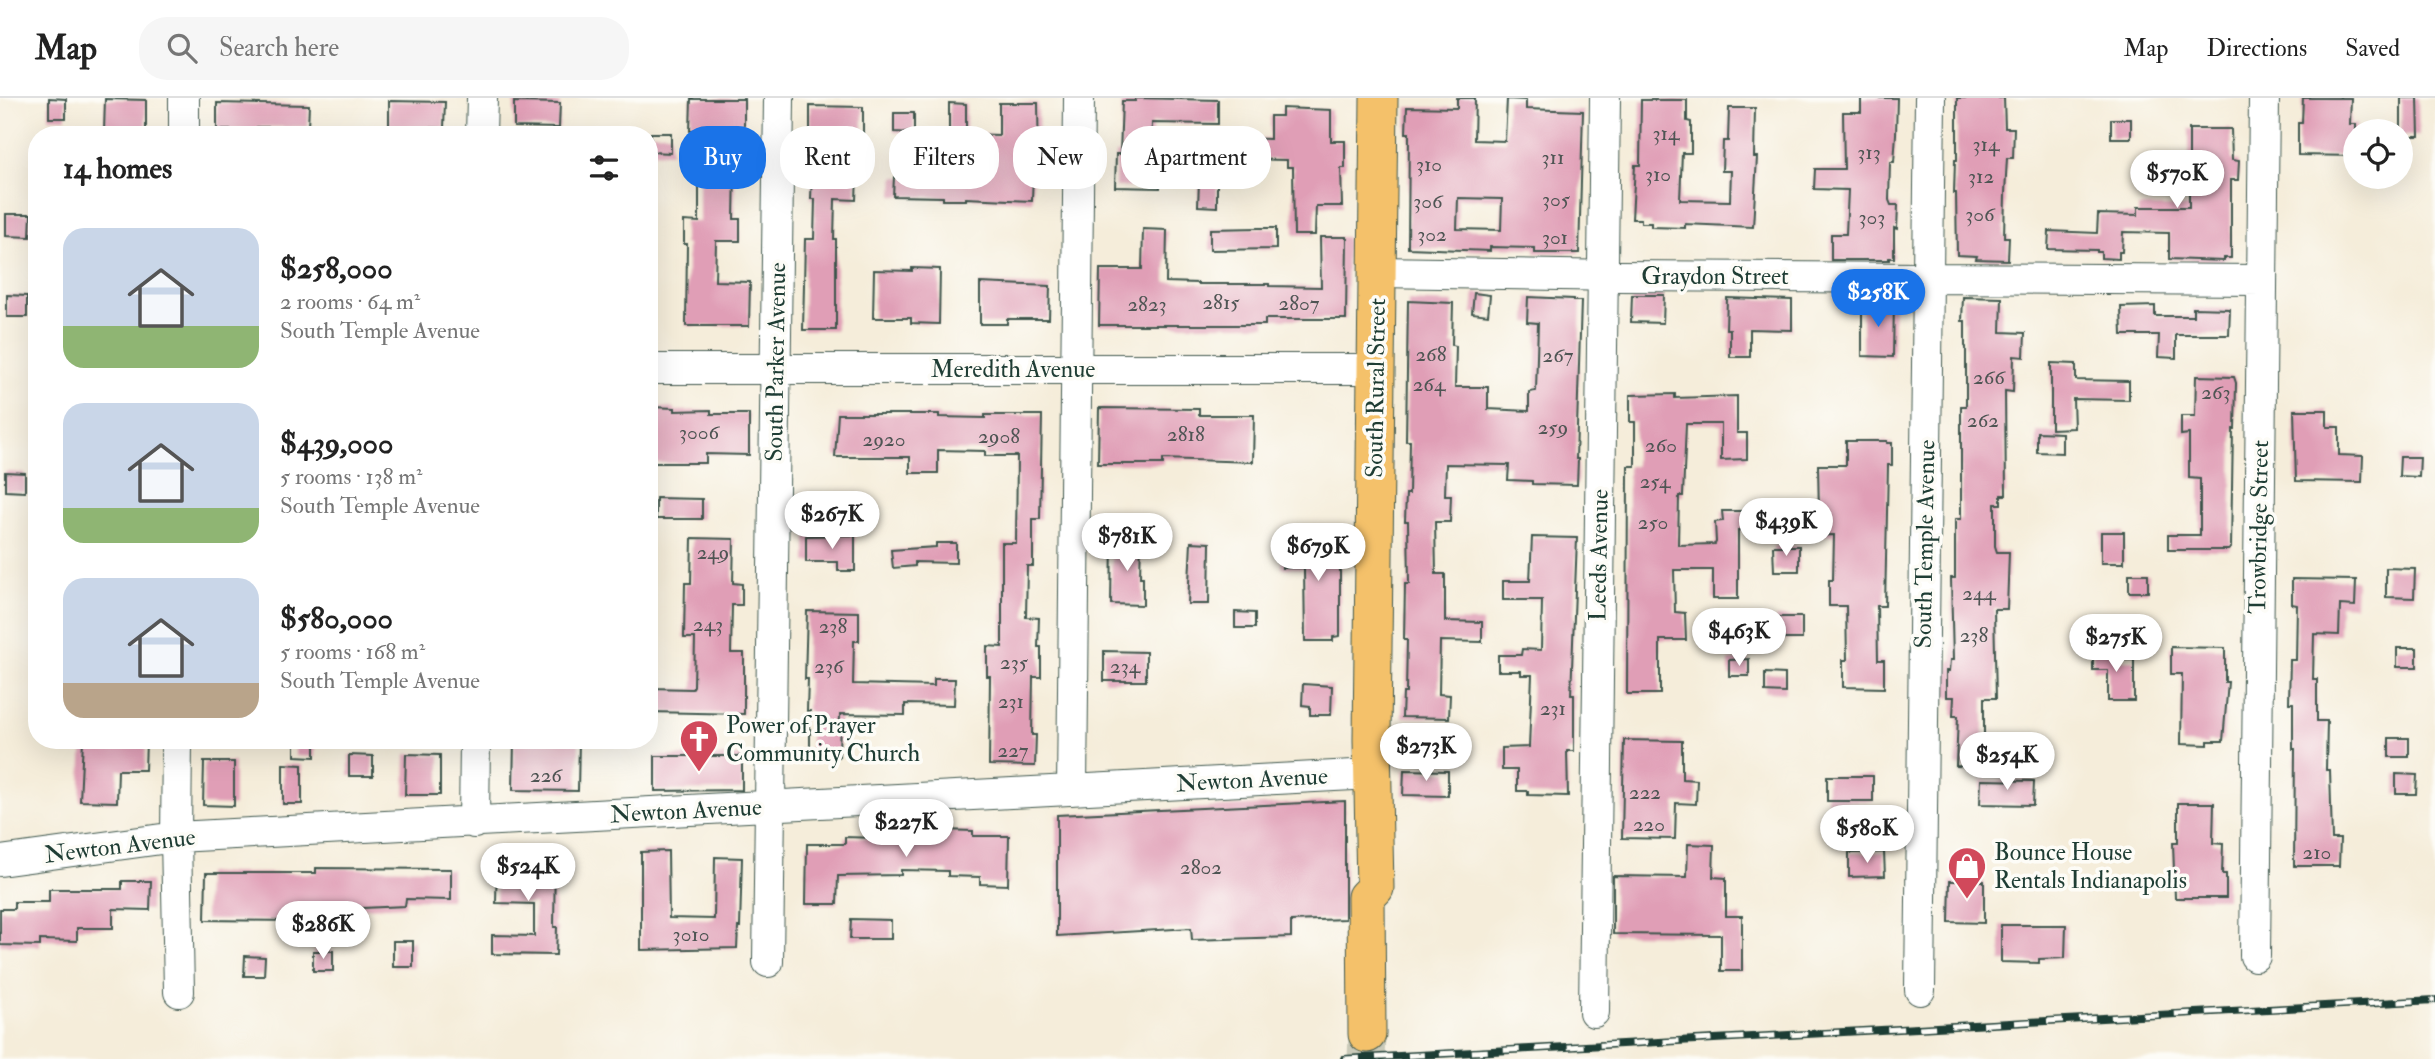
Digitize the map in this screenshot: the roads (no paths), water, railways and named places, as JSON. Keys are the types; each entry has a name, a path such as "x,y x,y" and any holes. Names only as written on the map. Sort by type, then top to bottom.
{"main road":[{"name":"South Rural Street","path":"1374,1034 1366,897 1375,888 1373,774 1379,98"}],"street":[{"path":"184,98 184,126"},
{"path":"481,126 482,98"},
{"name":"South Parker Avenue","path":"768,962 779,98"},
{"path":"1072,790 1079,98"},
{"name":"Leeds Avenue","path":"1594,1012 1605,98"},
{"name":"South Temple Avenue","path":"1920,990 1930,98"},
{"name":"Trowbridge Street","path":"2255,956 2264,98"},
{"name":"Graydon Street","path":"1377,272 2262,280"},
{"name":"Meredith Avenue","path":"658,369 1376,369"},
{"path":"177,749 179,992"},
{"path":"474,823 475,749"},
{"name":"Newton Avenue","path":"0,861 176,837 1373,774"}],"tunnel":[{"path":"1366,1059 1367,1034"}],"railway":[{"path":"1344,1059 2435,1000"}],"place":[{"name":"Power of Prayer Community Church","path":"699,773"},
{"name":"Bounce House Rentals Indianapolis","path":"1967,900"}]}
